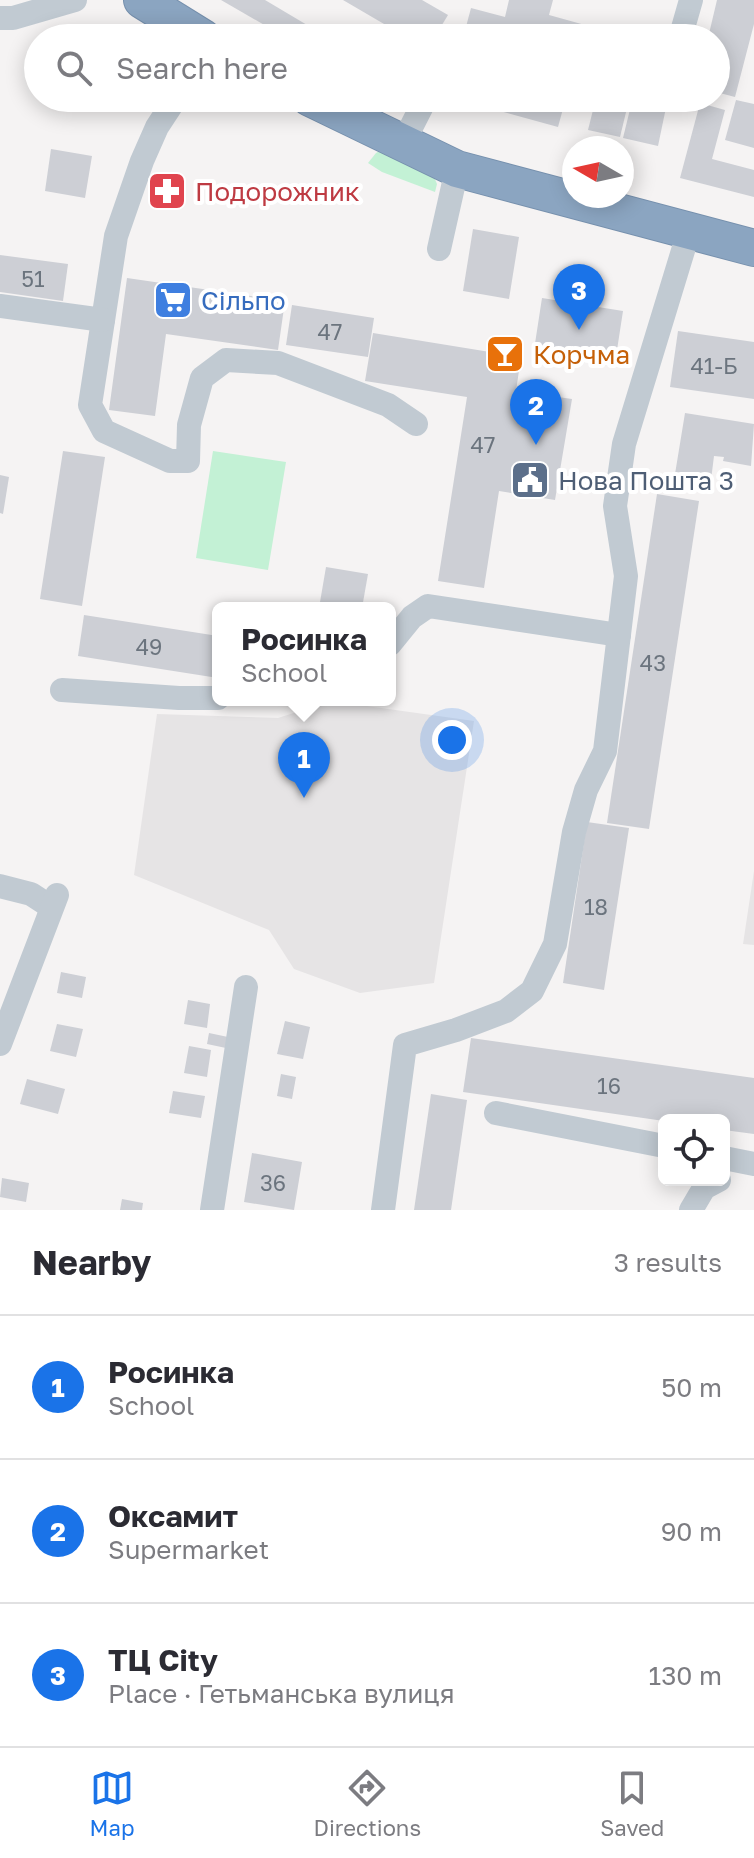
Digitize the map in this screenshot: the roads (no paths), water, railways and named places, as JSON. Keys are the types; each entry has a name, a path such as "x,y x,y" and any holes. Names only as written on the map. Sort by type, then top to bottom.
{"highway":[{"path":"142,0 181,24"},
{"path":"337,112 457,169 754,248"}],"street":[{"path":"0,18 13,18 75,0"},
{"path":"684,24 691,0"},
{"path":"167,112 157,127 116,236 90,405 104,431 170,461 188,461 189,425 202,378 226,360 278,363 388,405 416,424"},
{"path":"402,145 419,112"},
{"path":"439,249 457,169"},
{"path":"383,1210 405,1045 506,1011 532,991 555,944 574,832 586,790 605,751 626,576 615,506 624,444 689,231"},
{"path":"0,306 103,320"},
{"path":"396,637 412,617 428,606 619,635"},
{"path":"62,690 212,698"},
{"path":"0,886 54,901 0,1044"},
{"path":"212,1210 246,987"},
{"path":"496,1113 658,1145"},
{"path":"730,1159 752,1164"},
{"path":"730,1175 752,1164"},
{"path":"691,1210 708,1186"}],"place":[{"name":"Подорожник","path":"167,191"},
{"name":"Сільпо","path":"173,300"},
{"name":"ТЦ City","path":"579,330"},
{"name":"Корчма","path":"505,354"},
{"name":"Оксамит","path":"536,445"},
{"name":"Нова Пошта 3","path":"530,480"},
{"name":"Росинка","path":"304,798"}]}
